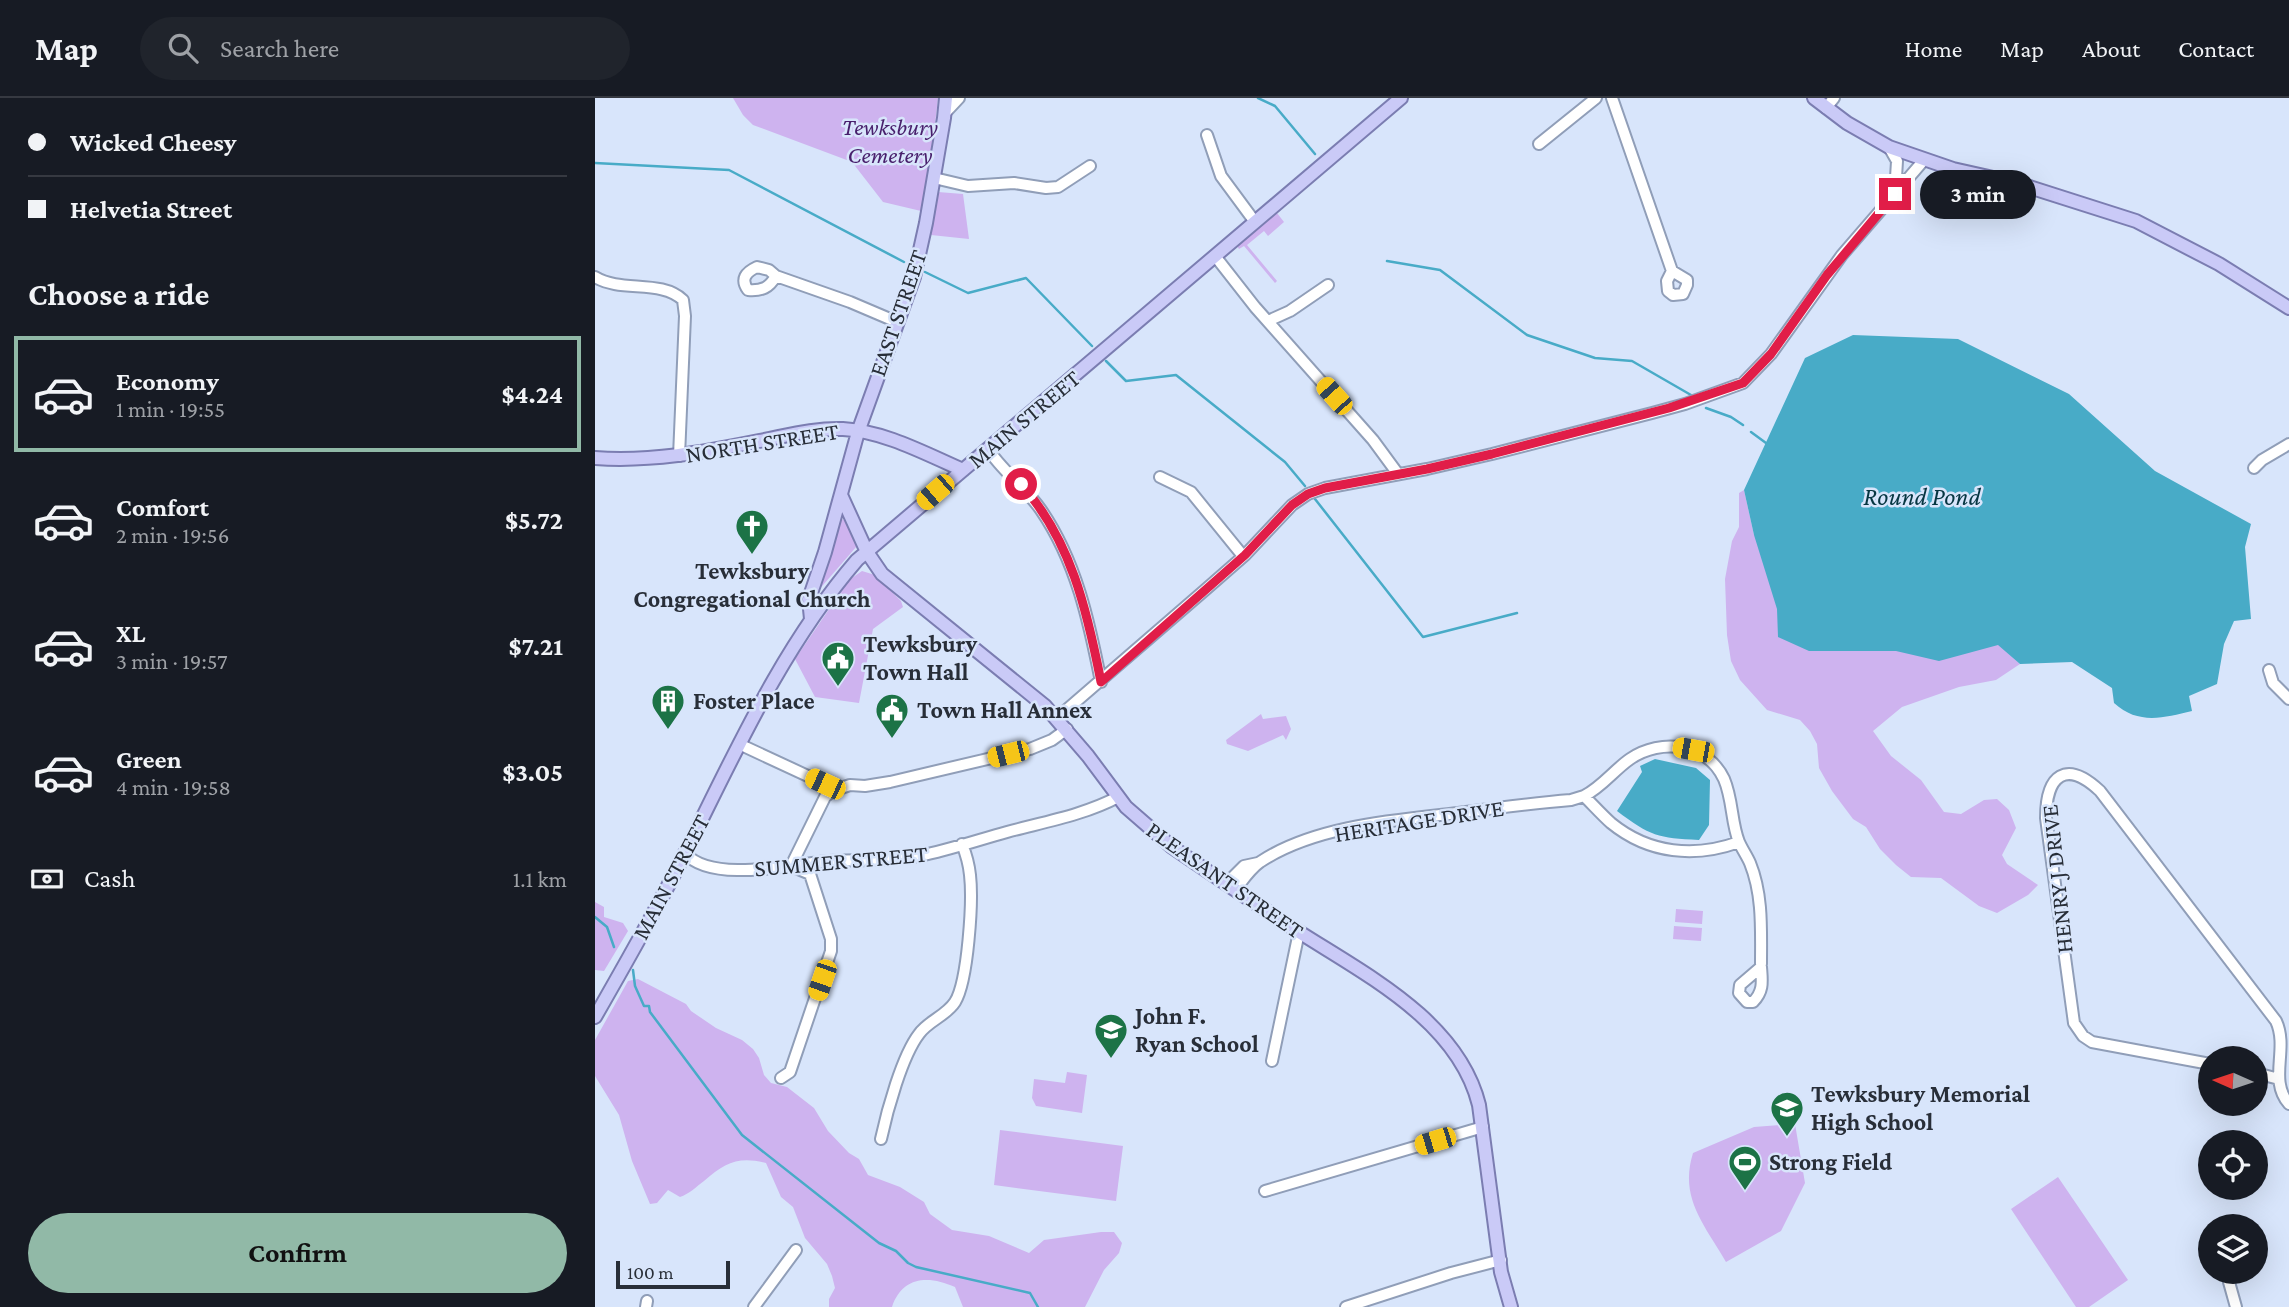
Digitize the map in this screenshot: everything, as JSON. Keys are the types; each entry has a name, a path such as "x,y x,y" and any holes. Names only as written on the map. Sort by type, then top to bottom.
{"main road":[{"name":"EAST STREET","path":"811,619 809,599 825,552 857,432 916,270 946,98"},
{"name":"MAIN STREET","path":"595,1017 685,853 787,655 839,581 867,552 1401,98"},
{"path":"1814,98 1830,103 1866,136 1889,147 1953,169 2020,184 2125,216 2168,236 2286,301"},
{"name":"NORTH STREET","path":"595,458 679,456 806,432 841,429 887,438 963,470"},
{"name":"PLEASANT STREET","path":"841,495 877,568 898,588 1038,699 1067,729 1131,811 1172,847 1386,990 1433,1028 1458,1057 1475,1090 1483,1127 1501,1272 1511,1307"}],"street":[{"path":"944,114 959,98"},
{"path":"1539,144 1596,98"},
{"path":"1612,98 1672,271"},
{"path":"1207,135 1221,176 1255,222"},
{"path":"1889,147 1897,161 1895,194"},
{"path":"1057,718 1243,556 1292,505 1308,494 1325,488 1492,454 1685,404 1743,383 1771,354 1834,265 1924,160"},
{"path":"934,178 968,186 1014,183 1046,188 1058,187 1090,166"},
{"path":"1215,256 1268,321 1373,440 1398,474"},
{"path":"776,276 897,322"},
{"path":"595,277 606,282 673,294 680,297 684,304 679,456"},
{"path":"1268,321 1290,311 1328,285"},
{"path":"2254,468 2289,444"},
{"path":"988,449 1030,494 1060,540 1078,586 1101,682"},
{"path":"1160,478 1191,492 1243,556"},
{"path":"2269,670 2273,683 2289,699"},
{"path":"781,1078 790,1072 832,944 810,874 791,866 825,797 832,791 850,785 865,786 890,782 1030,749 1052,740 1067,729"},
{"path":"739,744 825,784 832,791"},
{"name":"HERITAGE DRIVE","path":"1231,887 1258,863 1308,840 1354,828 1435,815 1570,800 1584,796 1600,786 1623,764 1641,753 1653,748 1674,746 1693,750 1707,758 1723,777 1739,842 1749,861 1758,890 1761,964"},
{"name":"HENRY J DRIVE","path":"2198,1062 2092,1042 2083,1036 2074,1023 2046,817 2048,793 2058,779 2068,773 2082,776 2100,791 2276,1021 2284,1045 2279,1079 2281,1093 2289,1104"},
{"path":"1584,796 1622,831 1660,848 1703,852 1739,842"},
{"name":"SUMMER STREET","path":"685,853 696,861 737,870 833,861 906,858 940,852 1088,809 1118,797"},
{"path":"881,1139 889,1108 913,1043 920,1031 956,1001 968,938 971,888 962,844"},
{"path":"1272,1061 1299,932"},
{"path":"2268,1076 2279,1079"},
{"path":"1265,1191 1483,1127"},
{"path":"754,1307 796,1250"},
{"path":"1346,1307 1501,1260"},
{"path":"2230,1284 2236,1307"}],"green space":[{"name":"Tewksbury Cemetery","path":"733,98 938,98 921,211 883,202 852,162 753,125"},
{"path":"938,192 963,194 969,239 931,235"},
{"path":"1277,213 1284,222 1268,236 1264,231 1247,245 1277,281 1275,283 1244,246 1239,249 1237,246"},
{"path":"1744,490 1754,535 1998,644 2020,664 1996,680 1959,687 1902,707 1873,731 1891,756 1921,780 1944,812 1961,814 1984,800 1997,799 2009,810 2016,828 2002,855 2007,864 2038,885 2028,895 1997,913 1979,906 1941,878 1911,877 1880,849 1866,827 1853,819 1832,791 1819,768 1817,744 1810,731 1800,720 1767,710 1740,680 1731,661 1727,635 1725,579 1732,541 1739,527 1739,493"},
{"path":"841,519 847,521 857,546 817,592"},
{"path":"862,571 875,575 901,601 903,607 873,629 859,703 815,697 795,659 849,580"},
{"path":"1261,714 1263,719 1286,716 1291,729 1286,740 1283,735 1248,751 1227,744 1226,740"},
{"path":"595,902 604,907 604,917 623,923 628,931 604,971 595,970"},
{"path":"1676,909 1703,911 1702,924 1675,922"},
{"path":"1674,926 1702,928 1701,941 1673,939"},
{"path":"638,979 686,1004 691,1011 716,1028 742,1040 753,1049 764,1075 771,1083 787,1087 814,1108 828,1131 849,1153 859,1159 868,1175 900,1187 924,1202 930,1214 952,1230 989,1236 1029,1253 1044,1240 1114,1232 1122,1243 1119,1253 1104,1270 1085,1307 963,1307 955,1287 926,1280 909,1284 902,1289 892,1307 829,1307 829,1299 835,1288 827,1264 805,1238 793,1207 781,1197 766,1163 747,1160 732,1163 683,1196 668,1190 657,1203 650,1204 632,1161 619,1115 595,1076 595,1040 628,981"},
{"path":"1067,1072 1087,1075 1082,1113 1036,1106 1032,1098 1034,1079 1065,1083"},
{"name":"Strong Field","path":"1795,1124 1805,1183 1781,1231 1726,1262 1702,1223 1691,1197 1689,1169 1693,1153 1754,1127"},
{"path":"1000,1130 1123,1146 1116,1201 994,1185"},
{"path":"2058,1177 2128,1280 2089,1307 2076,1307 2011,1209"}],"water":[{"name":"Round Pond","path":"1853,335 1958,339 2069,394 2155,471 2251,524 2245,547 2251,619 2234,621 2224,644 2217,684 2189,696 2192,711 2151,718 2132,715 2114,703 2112,688 2072,662 2020,664 1998,645 1939,661 1896,651 1809,651 1778,637 1777,609 1754,535 1744,490 1805,358"},
{"path":"1655,759 1696,768 1710,780 1709,825 1699,840 1655,834 1617,811 1642,772 1640,766"}],"waterway":[{"path":"1258,98 1275,106 1315,154"},
{"path":"595,163 729,170 904,262"},
{"path":"1387,261 1440,270 1527,335 1595,358 1632,361 1691,395"},
{"path":"925,272 968,293 1026,278 1092,346"},
{"path":"1106,361 1126,381 1176,375 1285,462 1305,486"},
{"path":"1706,408 1731,417 1743,425"},
{"path":"1751,432 1766,443"},
{"path":"1315,499 1423,637 1517,613"},
{"path":"595,917 607,927 614,947"},
{"path":"633,970 635,986 644,1006 649,1006 650,1012 742,1135 879,1243 896,1251 908,1263 1030,1293 1038,1307"}],"place":[{"name":"Tewksbury Congregational Church","path":"752,556"},
{"name":"Tewksbury Town Hall","path":"838,688"},
{"name":"Foster Place","path":"668,731"},
{"name":"Town Hall Annex","path":"892,740"},
{"name":"John F. Ryan School","path":"1111,1060"},
{"name":"Tewksbury Memorial High School","path":"1787,1138"},
{"name":"Strong Field","path":"1745,1192"}],"route":[{"path":"1021,484 1051,525 1068,557 1083,604 1101,682 1245,555 1292,505 1308,494 1325,488 1492,454 1685,404 1743,383 1771,354 1842,255 1895,194"}]}
